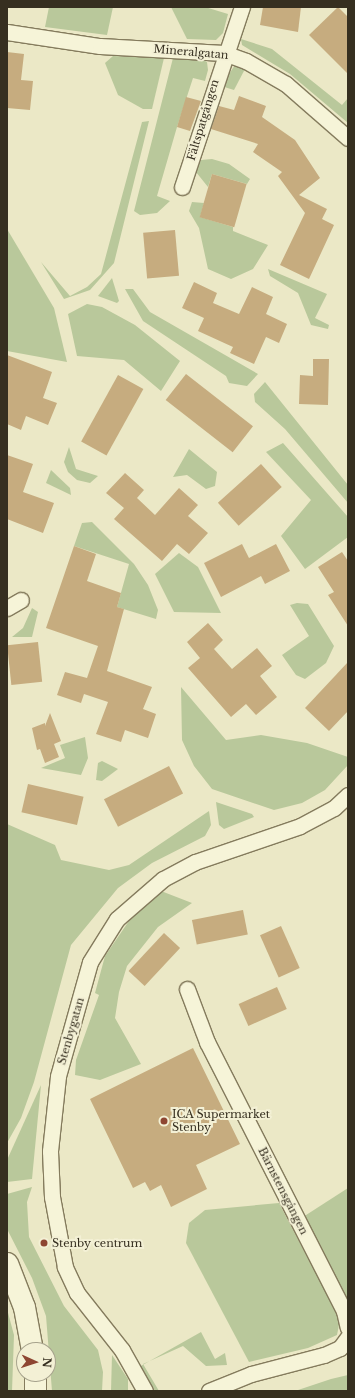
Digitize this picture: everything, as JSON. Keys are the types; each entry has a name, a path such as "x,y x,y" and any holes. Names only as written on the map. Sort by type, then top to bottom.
{"main road":[{"path":"7,1263 24,1307 31,1342"}],"street":[{"name":"Fältspatgången","path":"182,187 224,53 242,7"},
{"name":"Mineralgatan","path":"7,32 100,46 224,53 246,61 286,84 348,138"},
{"path":"7,608 21,600"},
{"name":"Stenbygatan","path":"145,1391 122,1350 77,1292 65,1267 52,1197 50,1151 58,1076 90,962 117,919 163,879 195,862 300,826 334,808 348,795"},
{"name":"Bärnstensgången","path":"187,989 207,1042 340,1304 348,1328"},
{"path":"212,1389 324,1355 340,1348 348,1337"}],"green space":[{"path":"49,7 113,7 107,35 45,27"},
{"path":"171,7 205,7 228,14 223,33 216,40 187,39"},
{"path":"241,39 272,49 342,105 348,98 348,123 290,74 242,45"},
{"path":"113,56 164,58 152,109 143,109 118,95 105,63"},
{"path":"173,58 199,58 207,62 208,70 205,81 193,78 177,127 157,196 170,201 157,213 140,215 134,211"},
{"path":"235,65 245,69 234,90 221,86"},
{"path":"149,121 114,263 90,290 64,299 41,262 70,296 87,287 101,274 142,122"},
{"path":"212,159 229,164 250,179 247,184 212,174 208,187 196,172 201,160"},
{"path":"192,202 204,203 200,217 233,227 233,231 268,245 253,269 231,279 208,269 199,228 189,211"},
{"path":"7,229 54,308 67,362 7,351"},
{"path":"268,269 327,294 315,318 329,325 328,329 311,325 298,293 270,276"},
{"path":"112,278 119,301 117,303 98,296"},
{"path":"125,289 133,289 150,312 258,374 247,386 229,383 226,376 143,321"},
{"path":"87,304 102,307 135,325 180,361 161,391 124,360 77,356 68,314"},
{"path":"265,382 348,485 348,503 285,429 255,402 254,394"},
{"path":"283,443 348,517 348,537 305,569 281,536 311,500 266,452"},
{"path":"69,447 76,469 98,476 90,483 77,480 68,472 64,462"},
{"path":"189,449 217,472 215,486 206,489 187,475 173,477"},
{"path":"51,470 70,488 71,495 46,483"},
{"path":"92,522 134,564 148,585 158,610 156,619 117,607 129,564 74,546 82,523"},
{"path":"179,553 198,567 221,613 174,612 155,574"},
{"path":"297,603 308,604 334,646 326,663 305,679 296,675 282,655 309,636 290,605"},
{"path":"32,608 38,612 32,637 12,637 23,628"},
{"path":"181,687 226,740 261,735 307,743 348,757 348,765 325,790 302,803 274,810 212,789 194,766 182,740"},
{"path":"85,737 88,758 81,775 41,768 65,758 60,745"},
{"path":"102,761 118,769 102,781 96,780 98,763"},
{"path":"216,802 252,814 254,817 224,829 219,825"},
{"path":"209,811 211,825 205,836 152,863 118,888 71,945 34,1082 21,1118 7,1143 7,824 55,845 61,860 109,870 129,865"},
{"path":"161,891 192,903 158,927 127,966 119,992 115,1018 141,1064 100,1080 75,1075 76,1060 99,995 95,993 105,956 131,918"},
{"path":"41,1085 32,1179 7,1182 7,1160"},
{"path":"32,1187 27,1202 29,1237 64,1306 98,1350 103,1372 102,1391 52,1391 51,1382 56,1382 56,1342 48,1342 46,1316 32,1278 7,1229 7,1194"},
{"path":"348,1188 348,1304 303,1217"},
{"path":"279,1203 340,1320 337,1335 308,1348 249,1362 186,1243 189,1223 205,1210"},
{"path":"7,1309 14,1335 12,1391 7,1391"},
{"path":"201,1332 215,1359 225,1353 227,1365 206,1366 183,1346 149,1361"},
{"path":"112,1355 128,1379 128,1391 111,1391"},
{"path":"143,1365 159,1391 155,1391 139,1367"},
{"path":"348,1375 348,1391 295,1391 331,1379"}],"building":[{"path":"263,7 301,7 298,32 260,25"},
{"path":"338,7 348,17 348,74 309,35"},
{"path":"7,52 24,54 21,80 33,81 30,110 7,108"},
{"path":"239,96 266,106 262,117 295,140 320,178 299,195 327,209 322,219 334,225 309,279 280,265 305,213 278,176 282,172 253,152 258,144 211,129 219,106 234,110"},
{"path":"186,97 201,101 190,131 177,127"},
{"path":"212,174 247,184 234,227 200,217"},
{"path":"175,230 179,276 147,279 143,233"},
{"path":"194,282 217,293 213,303 239,314 252,287 273,297 266,314 287,324 279,343 266,337 254,364 230,353 233,347 198,331 204,318 182,308"},
{"path":"7,355 52,372 43,398 57,403 48,425 26,416 21,430 7,424"},
{"path":"313,359 329,359 328,405 299,404 300,375 313,376"},
{"path":"186,374 253,426 233,452 166,400"},
{"path":"118,375 143,389 107,456 81,441"},
{"path":"7,455 33,464 23,492 54,503 43,533 7,519"},
{"path":"261,464 282,487 239,526 218,503"},
{"path":"125,473 144,490 137,498 155,515 179,488 198,505 188,516 208,533 189,554 177,544 162,561 114,519 124,508 106,493"},
{"path":"242,544 249,558 276,544 290,571 265,584 261,576 221,597 204,563"},
{"path":"74,546 96,554 87,581 121,593 117,607 124,609 107,671 152,687 143,709 156,714 148,738 125,730 121,742 96,734 108,702 84,694 81,703 57,695 65,672 87,678 98,646 46,628"},
{"path":"342,552 348,561 348,626 328,595 334,592 318,567"},
{"path":"208,623 223,640 214,649 232,669 257,648 272,666 260,676 277,697 256,715 246,704 231,717 188,668 200,658 187,642"},
{"path":"38,642 42,682 11,685 7,645"},
{"path":"348,662 348,711 329,731 305,708"},
{"path":"50,713 61,741 54,744 59,757 45,763 40,749 37,750 32,728 45,723 45,726"},
{"path":"169,766 183,794 118,827 104,799"},
{"path":"28,784 84,797 77,825 21,812"},
{"path":"243,910 248,935 197,944 192,920"},
{"path":"281,926 300,968 279,977 260,935"},
{"path":"164,933 180,948 145,986 129,971"},
{"path":"277,987 287,1009 248,1026 239,1004"},
{"name":"ICA Supermarket Stenby","path":"193,1048 240,1144 196,1165 207,1189 171,1207 161,1185 150,1191 145,1182 133,1188 90,1099"}],"place":[{"name":"ICA Supermarket Stenby","path":"164,1121"},
{"name":"Stenby centrum","path":"44,1243"}]}
